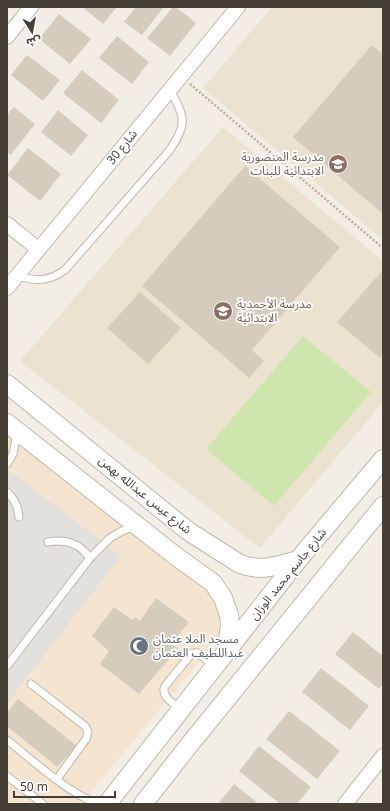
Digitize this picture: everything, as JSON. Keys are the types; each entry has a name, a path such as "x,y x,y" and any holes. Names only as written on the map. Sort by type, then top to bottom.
{"street":[{"path":"7,37 31,7"},
{"name":"شارع 30","path":"7,288 170,90 232,9"},
{"path":"7,224 38,249"},
{"name":"شارع عيس عبدالله بهمن","path":"7,384 188,531 240,564 260,569 270,568 298,560"},
{"path":"12,427 212,583 227,606 230,624 227,651"},
{"name":"شارع جاسم محمد الوزان","path":"108,802 298,560 383,459"},
{"path":"127,778 129,786 134,792 146,800 382,508"},
{"path":"173,554 181,555 190,549 193,541 192,535 188,531"},
{"path":"345,804 383,756"}],"lane":[{"path":"17,276 38,280 53,277 65,270 169,151 180,133 183,118 170,90"},
{"path":"7,464 13,454 12,427"},
{"path":"7,492 14,500 18,508 19,517"},
{"path":"7,666 90,558 115,534 137,526"},
{"path":"48,542 72,542 86,551 90,558"},
{"path":"181,710 164,695 163,689 165,686 192,653 198,652 215,667"},
{"path":"31,684 85,726 88,732 86,738 57,779"},
{"path":"7,740 81,796 92,800 108,802"},
{"path":"7,776 43,804"},
{"path":"79,804 81,796"}],"path":[{"path":"180,76 383,248"}],"shaded area":[{"name":"مدرسة المنصورية الابتدائية للبنات","path":"272,7 383,7 383,240 203,88"},
{"name":"مدرسة الأحمدية الابتدائية","path":"223,127 383,261 383,402 260,548 20,361"},
{"path":"7,431 208,590 220,601 227,628 81,804 7,804"},
{"path":"7,469 121,556 7,703"}],"green space":[{"path":"303,336 371,392 274,506 206,449"}],"building":[{"path":"82,7 117,7 103,24"},
{"path":"136,7 164,7 142,35 124,22"},
{"path":"173,7 176,7 196,23 170,56 147,38"},
{"path":"59,14 91,39 70,64 39,39"},
{"path":"117,36 149,62 132,84 99,58"},
{"path":"372,45 383,54 383,214 293,137"},
{"path":"27,55 60,80 43,101 11,75"},
{"path":"82,70 119,100 101,123 63,93"},
{"path":"14,107 35,124 11,155 7,152 7,115"},
{"path":"58,110 88,135 71,156 41,132"},
{"path":"28,148 61,174 40,201 7,175"},
{"path":"245,166 340,247 252,350 264,361 249,378 142,286"},
{"path":"381,272 383,273 383,354 380,358 337,322"},
{"path":"140,292 181,328 148,364 107,328"},
{"name":"مسجد الملا عثمان عبداللطيف العثمان","path":"156,598 189,622 171,644 178,648 139,694 100,664 109,651 92,636 114,607 132,620 135,617 140,621"},
{"path":"353,632 383,656 383,683 379,689 335,654"},
{"path":"321,668 369,706 350,730 302,692"},
{"path":"18,699 77,746 57,767 7,726 7,713"},
{"path":"289,711 340,751 317,779 266,739"},
{"path":"259,746 311,787 297,804 280,804 239,771"},
{"path":"234,784 259,804 218,804"}],"place":[{"name":"مدرسة المنصورية الابتدائية للبنات","path":"338,164"},
{"name":"مدرسة الأحمدية الابتدائية","path":"223,311"},
{"name":"مسجد الملا عثمان عبداللطيف العثمان","path":"139,646"}]}
